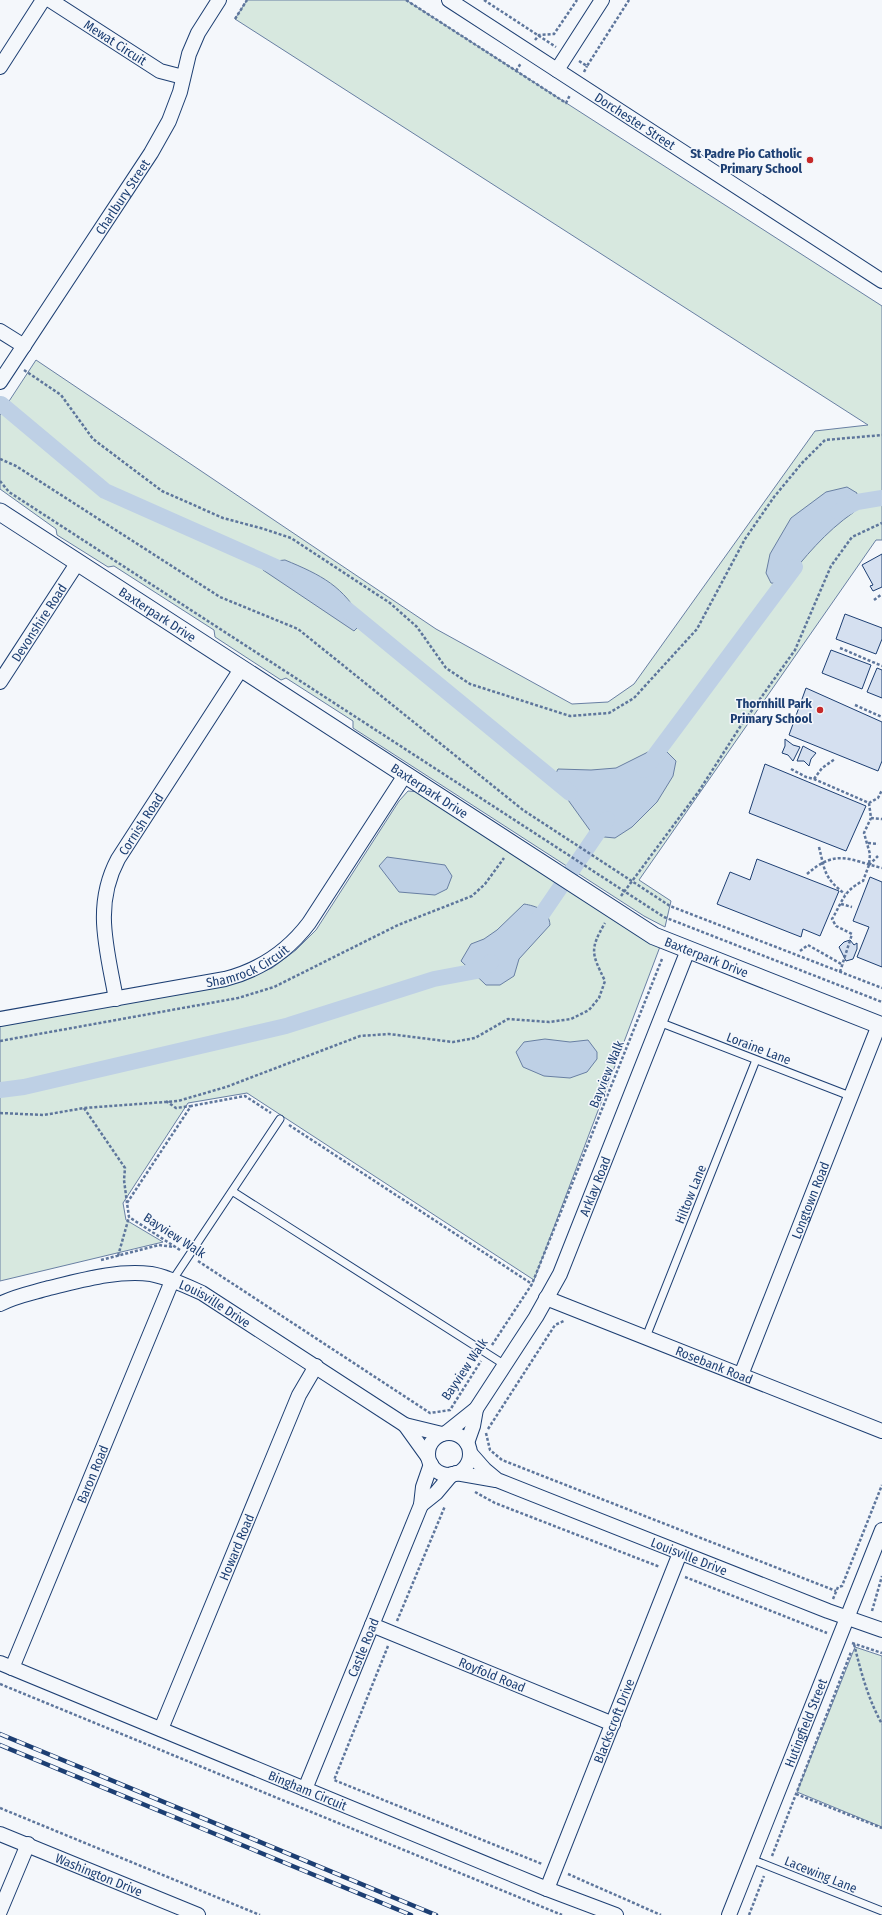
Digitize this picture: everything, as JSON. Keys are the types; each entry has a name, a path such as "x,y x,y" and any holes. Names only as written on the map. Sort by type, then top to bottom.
{"street":[{"path":"0,67 43,0"},
{"name":"Mewat Circuit","path":"50,0 160,71 183,77"},
{"name":"Charlbury Street","path":"0,382 150,153 169,121 180,92 189,54 198,33 219,0"},
{"name":"Dorchester Street","path":"449,0 882,281"},
{"path":"557,70 602,0"},
{"path":"0,331 24,346"},
{"name":"Baxterpark Drive","path":"0,512 654,936 881,1026"},
{"name":"Devonshire Road","path":"0,682 78,562"},
{"name":"Cornish Road","path":"116,999 103,924 104,899 109,878 118,859 241,669"},
{"name":"Shamrock Circuit","path":"0,1019 233,977 255,969 280,954 301,934 309,923 405,775"},
{"name":"Arklay Road","path":"444,1434 476,1409 505,1365 560,1274 688,950"},
{"name":"Longtown Road","path":"741,1375 850,1096 881,1026"},
{"name":"Louisville Drive","path":"0,1304 15,1297 98,1276 116,1274 152,1274 202,1293 405,1424 444,1434"},
{"name":"Baron Road","path":"6,1665 172,1281"},
{"name":"Rosebank Road","path":"546,1298 882,1431"},
{"name":"Howard Road","path":"161,1729 299,1395 316,1366"},
{"name":"Arklay Road","path":"468,1448 476,1409"},
{"name":"Louisville Drive","path":"405,1424 430,1461"},
{"path":"444,1434 456,1434 463,1438 468,1448 467,1464 463,1470 454,1474 442,1473 430,1461 431,1443 436,1438 444,1434"},
{"name":"Louisville Drive","path":"468,1448 484,1470 497,1480"},
{"name":"Castle Road","path":"304,1789 421,1505 423,1488 430,1461"},
{"name":"Louisville Drive","path":"454,1474 497,1480 882,1630"},
{"name":"Castle Road","path":"421,1505 436,1493 454,1474"},
{"name":"Hutingfield Street","path":"729,1915 881,1535"},
{"name":"Blackscroft Drive","path":"548,1889 680,1552"},
{"name":"Royfold Road","path":"372,1625 613,1724"},
{"name":"Bingham Circuit","path":"6,1665 304,1789 548,1889 616,1915"},
{"name":"Washington Drive","path":"0,1834 28,1844 198,1915"},
{"path":"0,1911 28,1844"}],"lane":[{"name":"Loraine Lane","path":"659,1022 850,1096"},
{"name":"Hiltow Lane","path":"646,1337 756,1060"},
{"path":"172,1281 280,1119"},
{"path":"232,1191 505,1365"},
{"name":"Lacewing Lane","path":"751,1859 882,1911"}],"path":[{"path":"235,19 247,0"},
{"path":"406,0 566,103"},
{"path":"516,71 539,35 554,34 577,0"},
{"path":"13,362 61,395 93,439 162,491 223,518 291,538 390,603 417,627 446,668 470,684 570,716 609,713 634,698 696,629 745,539 774,497 802,463 825,440 882,435"},
{"path":"0,459 16,466 220,597 298,629 524,810 670,906 882,988"},
{"path":"0,481 9,492 664,917 882,1002"},
{"path":"0,1113 44,1115 84,1108 178,1101 226,1087 360,1036 389,1034 453,1042 475,1038 508,1019 549,1022 571,1019 589,1010 598,998 606,981 596,963 593,950 597,936 613,908 699,791 740,727 795,650 831,566 852,537 882,523"},
{"path":"874,600 882,594"},
{"path":"840,648 882,666"},
{"path":"855,705 882,717"},
{"path":"814,779 822,768 835,759"},
{"path":"791,769 806,777 869,802 878,798 882,790"},
{"path":"840,972 852,934 836,926 832,919 845,894 851,887 863,881 869,865 868,843 864,834 871,818 869,802"},
{"path":"871,818 882,820"},
{"path":"868,843 878,844"},
{"path":"819,847 825,873 832,884 845,894"},
{"path":"869,865 878,856"},
{"path":"807,874 833,858 847,858 882,868"},
{"path":"841,904 852,906"},
{"path":"800,951 808,946 843,965"},
{"name":"Bayview Walk","path":"84,1108 125,1168 124,1180 129,1217 430,1413 450,1410 532,1284 662,959"},
{"path":"166,1101 176,1108 245,1096 532,1284"},
{"path":"127,1203 191,1106"},
{"path":"118,1256 129,1217"},
{"path":"565,1320 556,1325 486,1432 490,1450 502,1460 836,1592 838,1587 842,1586 882,1485"},
{"path":"474,1492 495,1503 854,1644 882,1653"},
{"path":"447,1499 334,1780 555,1869 661,1915"},
{"path":"854,1644 864,1683 873,1708 882,1724"},
{"path":"749,1915 854,1644"},
{"path":"0,1684 562,1915"},
{"path":"796,1794 882,1828"},
{"path":"0,1808 260,1915"}],"shaded area":[{"path":"247,0 406,0 882,306 882,540 876,540 639,880 671,901 665,927 644,916 353,728 353,721 286,678 281,680 215,637 214,630 114,566 108,567 57,535 56,529 0,489 0,415 36,360 436,629 572,704 608,702 634,684 815,431 868,425 235,19"},
{"path":"408,791 421,792 661,944 534,1280 247,1093 188,1103 123,1203 126,1220 163,1242 0,1281 0,1025 235,983 272,968 296,950 316,930 399,801"},
{"path":"855,1647 882,1656 882,1827 797,1792"}],"water":[{"path":"847,487 857,493 854,512 824,537 783,584 771,583 766,573 770,554 791,518 826,492"},
{"path":"285,560 310,571 330,583 348,599 363,622 354,631 263,570 265,562"},
{"path":"648,752 667,752 676,761 673,776 657,802 632,827 615,838 594,836 553,779 558,769 591,770 616,768"},
{"path":"387,857 445,865 452,876 447,889 435,895 399,892 379,866"},
{"path":"524,904 533,906 544,912 550,925 519,959 514,976 500,985 486,985 461,961 471,944 484,939 497,930"},
{"path":"545,1039 570,1042 588,1040 597,1052 597,1059 587,1072 570,1078 544,1076 523,1067 516,1052 524,1042"}],"building":[{"path":"882,554 882,587 873,591 870,586 873,585 862,565"},
{"path":"845,614 882,628 882,639 876,654 836,639"},
{"path":"831,650 871,665 862,689 822,673"},
{"path":"877,668 882,670 882,698 867,692"},
{"path":"806,688 882,722 882,761 878,771 789,735"},
{"path":"785,739 793,745 800,747 793,761 788,755 782,753 785,746"},
{"path":"803,746 816,753 811,759 809,766 804,761 797,761"},
{"path":"765,764 866,806 846,851 749,813"},
{"path":"757,859 839,891 820,936 803,929 801,937 717,904 730,872 750,880"},
{"path":"870,877 882,882 882,967 857,957 869,927 853,921"},
{"path":"850,940 854,945 857,943 857,949 853,959 846,961 839,947 844,942"}],"waterway":[{"path":"1,404 105,491 285,571"},
{"path":"838,512 857,502 882,498"},
{"path":"644,770 795,567"},
{"path":"345,608 570,793"},
{"path":"531,927 538,920 607,819"},
{"path":"0,1090 24,1087 286,1026 434,979 482,970 491,962"}],"railway":[{"path":"0,1734 436,1915"},
{"path":"0,1745 411,1915"}],"place":[{"name":"St Padre Pio Catholic Primary School","path":"810,160"},
{"name":"Thornhill Park Primary School","path":"820,710"}]}
